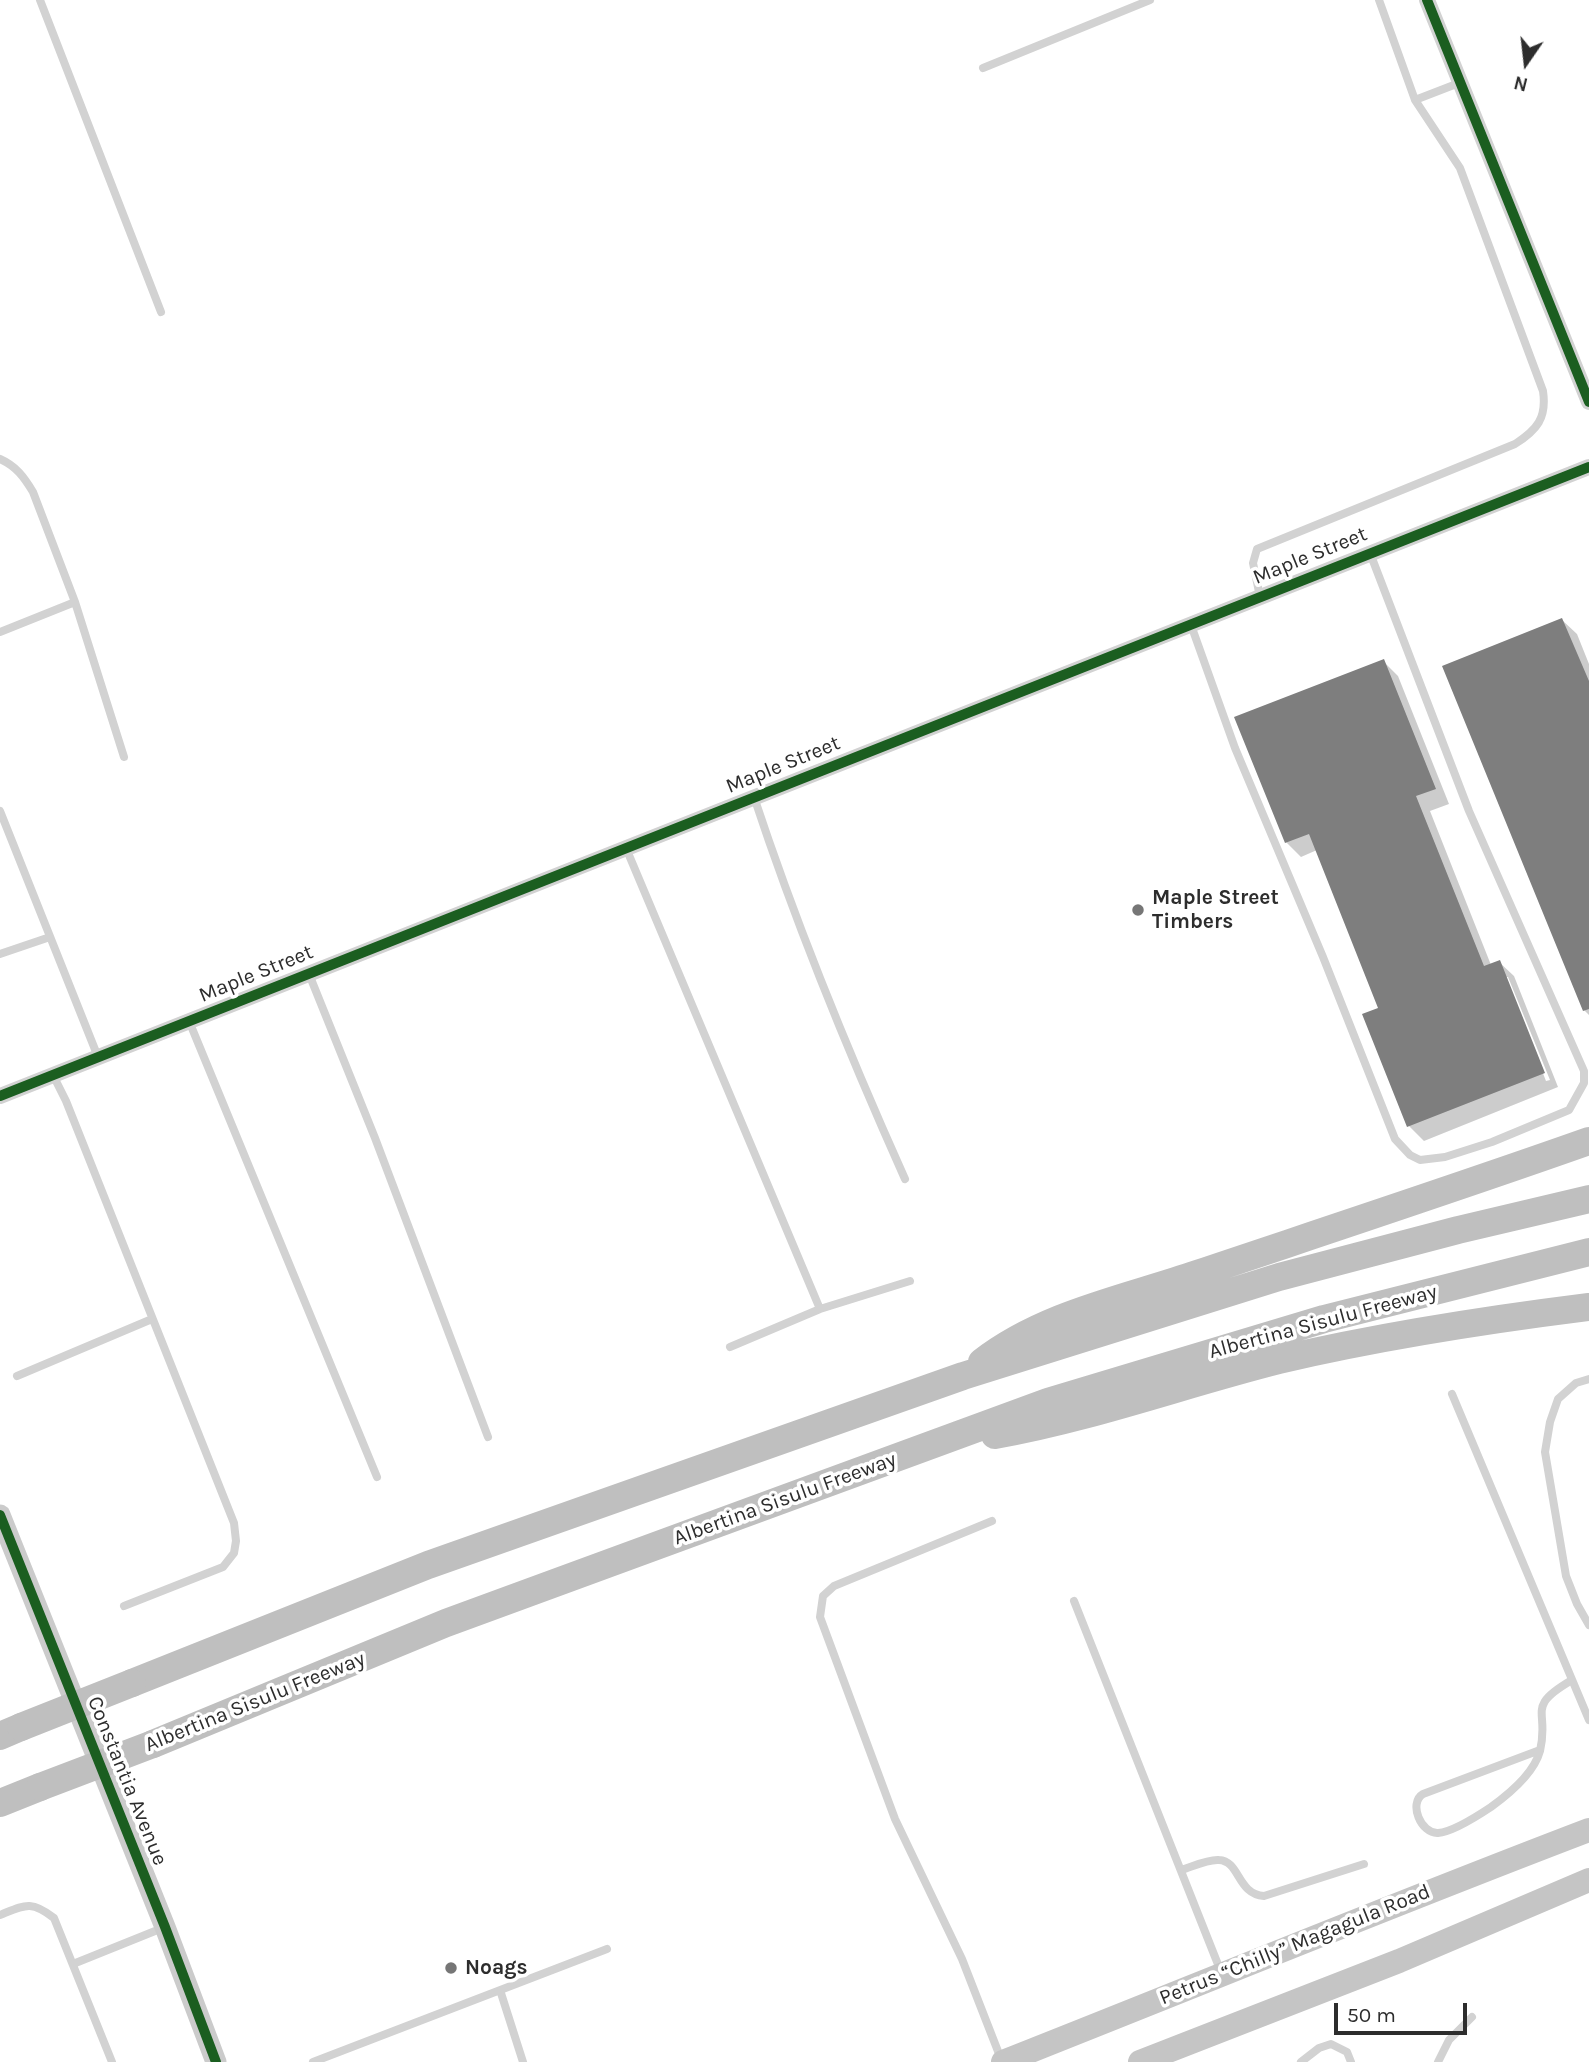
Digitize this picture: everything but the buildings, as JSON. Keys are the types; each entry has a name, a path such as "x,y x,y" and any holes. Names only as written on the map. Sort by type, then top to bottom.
{"highway":[{"path":"963,1376 1015,1338 1044,1324 1589,1141"},
{"path":"11,1731 428,1565 963,1376 1279,1277 1589,1199"},
{"name":"Albertina Sisulu Freeway","path":"0,1803 153,1744 446,1623 1048,1402 1324,1319 1589,1252"},
{"path":"951,1438 989,1436 1044,1426 1183,1385 1307,1354 1507,1317 1589,1307"}],"main road":[{"name":"Petrus “Chilly” Magagula Road","path":"1002,2062 1589,1830"},
{"path":"1143,2061 1399,1961 1589,1880"}],"street":[{"path":"1427,0 1589,402"},
{"name":"Maple Street","path":"0,1096 1584,469"},
{"name":"Constantia Avenue","path":"0,1515 216,2062"}],"lane":[{"path":"40,0 161,312"},
{"path":"983,68 1150,0"},
{"path":"1260,597 1253,563 1257,549 1515,444 1532,433 1540,424 1544,412 1543,391 1534,362 1460,168 1415,100 1379,0"},
{"path":"1415,100 1459,83"},
{"path":"0,459 24,476 33,492 75,603 124,757"},
{"path":"1191,624 1235,748 1395,1139 1410,1155 1420,1160 1445,1157 1492,1142 1569,1111 1584,1083 1584,1071 1469,811 1370,553"},
{"path":"0,632 75,603"},
{"path":"754,797 783,883 852,1060 905,1179"},
{"path":"0,811 99,1057"},
{"path":"626,848 820,1309"},
{"path":"0,954 50,937"},
{"path":"309,974 375,1138 488,1437"},
{"path":"189,1021 377,1477"},
{"path":"53,1075 66,1101 234,1523 234,1553 223,1567 124,1606"},
{"path":"730,1347 820,1309 910,1281"},
{"path":"16,1376 152,1319"},
{"path":"1589,1379 1576,1383 1558,1399 1550,1422 1545,1452 1566,1576 1589,1625"},
{"path":"1452,1394 1589,1720"},
{"path":"992,1521 834,1586 823,1596 820,1617 895,1819 961,1959 1002,2062"},
{"path":"1074,1601 1222,1974"},
{"path":"1540,1750 1418,1797 1416,1809 1424,1828 1430,1832 1446,1831 1490,1807 1528,1772 1540,1750 1543,1703 1557,1689 1573,1680"},
{"path":"1181,1870 1220,1860 1229,1863 1247,1891 1255,1896 1264,1896 1364,1864"},
{"path":"0,1915 23,1906 40,1906 54,1918 112,2062"},
{"path":"73,1964 164,1927"},
{"path":"313,2062 607,1949"},
{"path":"500,1990 523,2062"},
{"path":"1438,2062 1449,2040 1472,2017"},
{"path":"1301,2062 1319,2048 1331,2044 1347,2052 1351,2062"}],"cycle path":[{"path":"1427,0 1589,402"},
{"path":"0,1096 1589,467"},
{"path":"0,1515 165,1927 216,2062"}],"place":[{"name":"Maple Street Timbers","path":"1138,910"},
{"name":"Noags","path":"451,1968"}]}
